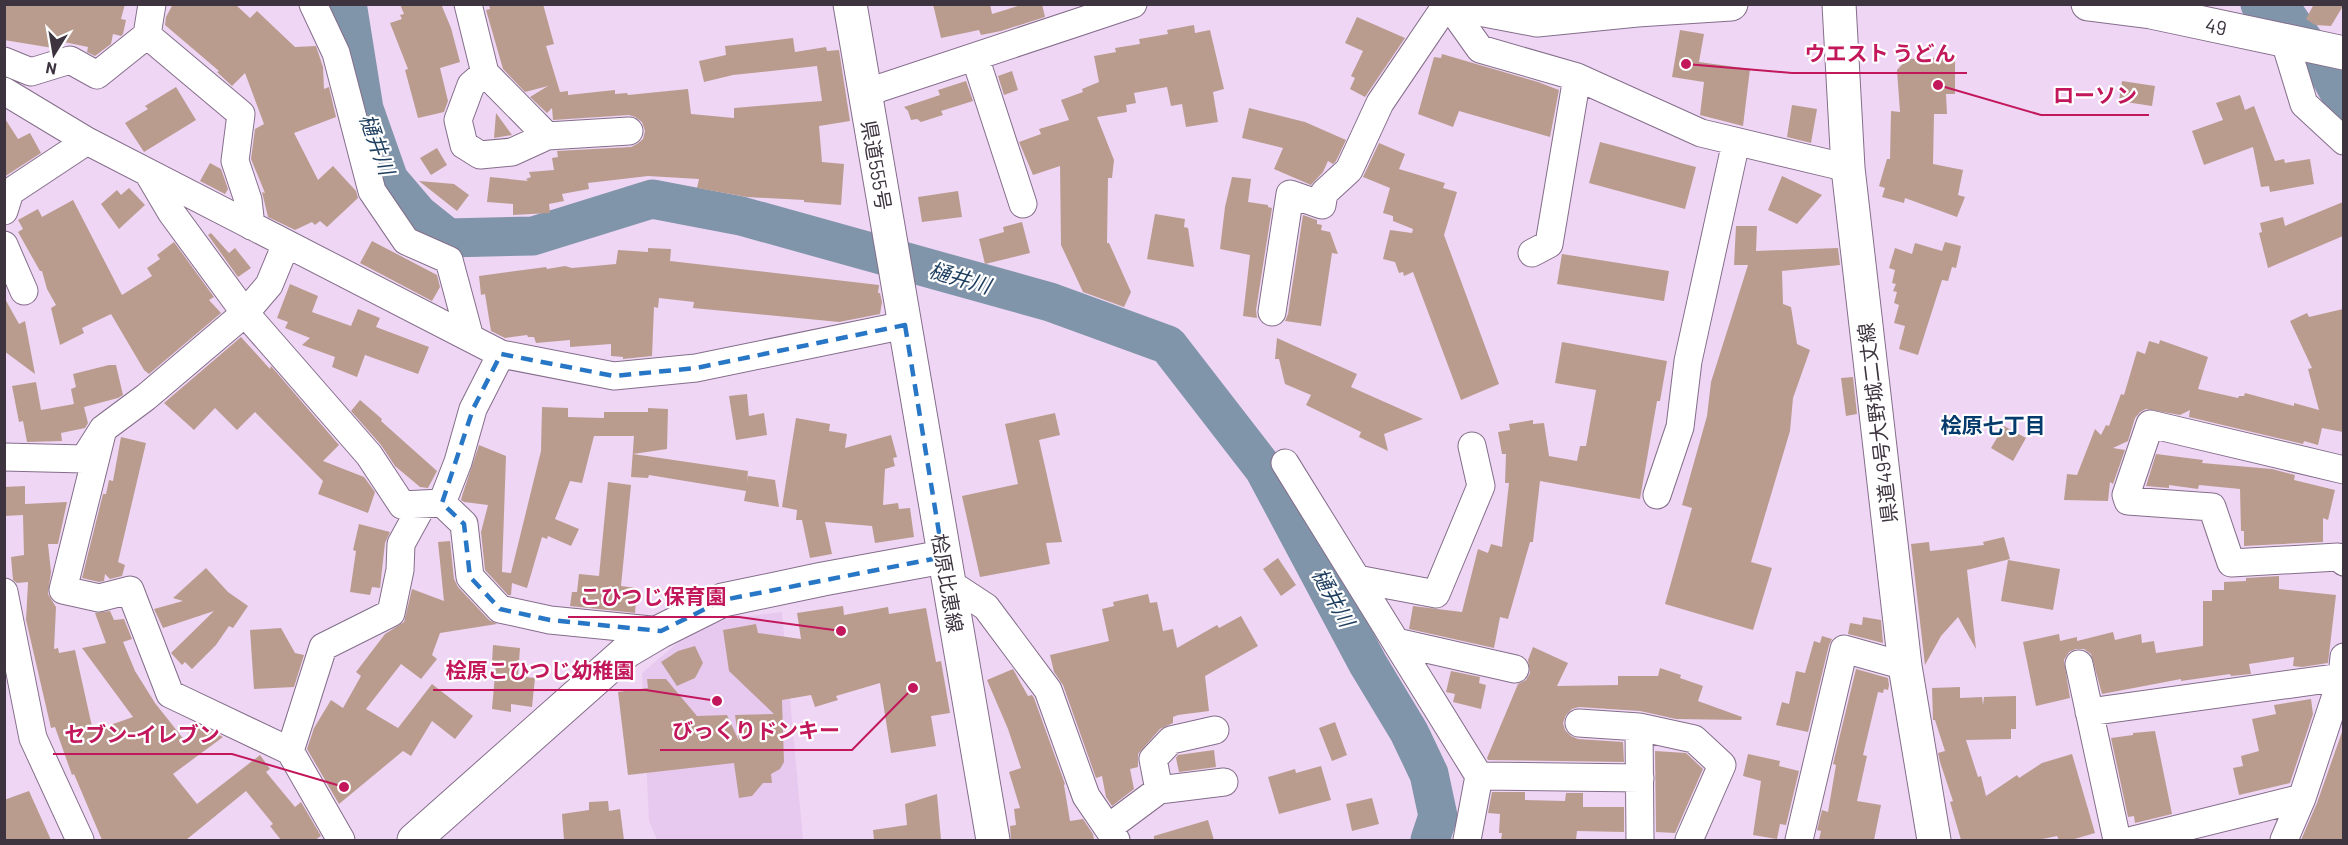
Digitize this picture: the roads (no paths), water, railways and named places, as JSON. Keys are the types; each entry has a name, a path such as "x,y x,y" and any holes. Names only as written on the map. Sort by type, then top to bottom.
{"main road":[{"name":"県道555号","path":"850,4 905,325"},
{"path":"1449,4 1537,20 1731,4"},
{"name":"県道49号大野城二丈線","path":"1839,4 1848,168 1905,666 1934,840"},
{"name":"49","path":"2088,4 2152,8 2288,42 2343,53"},
{"name":"桧原比恵線","path":"905,325 993,840"},
{"path":"414,840 627,651 661,631 723,600 823,579 945,569"}],"street":[{"path":"4,60 31,72 70,60 97,75 147,34 152,4"},
{"path":"314,4 336,52 372,191 406,241 449,260 470,338"},
{"path":"468,4 485,73 547,136"},
{"path":"865,93 1133,4"},
{"path":"1272,312 1290,194 1322,205 1324,193 1349,170 1380,103 1449,4 1480,49 1577,77 1701,133 1848,168"},
{"path":"147,34 241,114 235,161 248,200 251,226"},
{"path":"2288,42 2304,104 2343,141"},
{"path":"975,57 1023,204"},
{"path":"485,73 471,85 458,120 464,146 480,154 512,152 547,136 629,131"},
{"path":"1532,253 1549,244 1577,77"},
{"path":"4,91 87,141 501,354 614,376 696,368 905,325"},
{"path":"4,211 10,192 87,141"},
{"path":"1657,495 1680,427 1688,361 1736,142"},
{"path":"148,173 171,212 245,313 369,455 402,505 432,503 464,524 470,577 500,609 550,620 661,631"},
{"path":"4,244 24,291"},
{"path":"4,457 84,459 103,429 146,397 245,313 269,285 286,244"},
{"path":"290,751 323,647 391,613 400,570 401,544 432,503 458,462 473,409 501,354"},
{"path":"2342,552 2230,563 2212,507 2128,501 2126,495 2150,424 2343,470"},
{"path":"103,429 63,590 99,598 130,590 170,694 290,751 341,840"},
{"path":"1357,579 1436,594 1481,486 1472,446"},
{"path":"1285,464 1479,776 1467,840"},
{"path":"945,569 986,607 1048,690 1086,796 1112,834 1159,790 1224,782"},
{"path":"4,592 33,738 80,840"},
{"path":"1396,642 1515,669"},
{"path":"1799,840 1844,649 1905,666"},
{"path":"2079,664 2117,840"},
{"path":"2089,712 2343,667 2302,798 2284,840"},
{"path":"1579,723 1639,727 1694,739 1722,765 1689,840"},
{"path":"1639,727 1640,840"},
{"path":"1159,790 1153,759 1171,740 1215,730"},
{"path":"1479,776 1640,778"},
{"path":"2133,840 2302,798"}],"waterway":[{"name":"樋井川","path":"346,4 364,109 389,180 418,214 448,238 533,236 652,199 741,216 1050,302 1168,345 1264,469 1368,664 1409,732 1429,774 1438,816 1430,840"},
{"path":"2260,4 2281,8 2320,64 2325,67 2344,101"}],"place":[{"name":"ウエスト うどん","path":"1686,64"},
{"name":"ローソン","path":"1938,85"},
{"name":"こひつじ保育園","path":"841,631"},
{"name":"びっくりドンキー","path":"913,688"},
{"name":"桧原こひつじ幼稚園","path":"717,701"},
{"name":"セブン-イレブン","path":"344,787"}],"district":[{"name":"桧原七丁目","path":"1993,424"}]}
